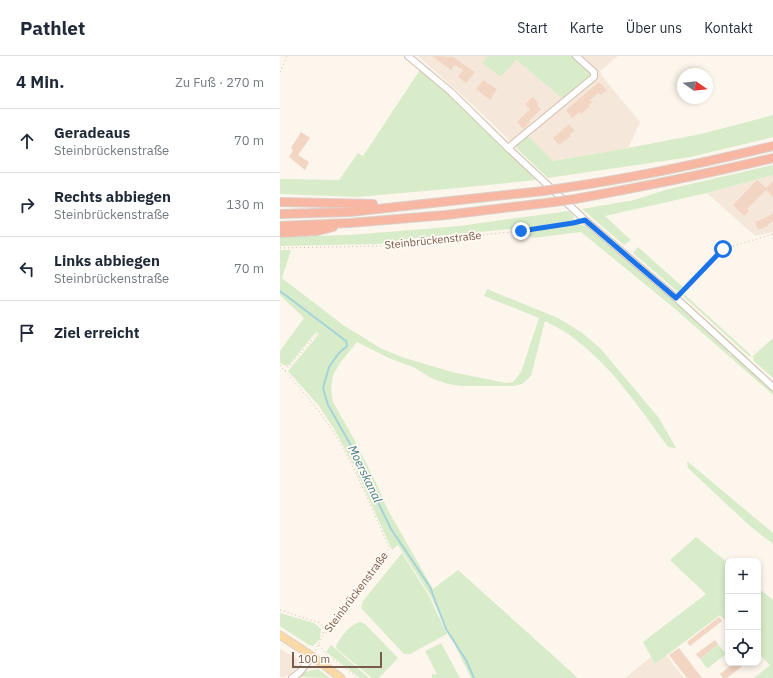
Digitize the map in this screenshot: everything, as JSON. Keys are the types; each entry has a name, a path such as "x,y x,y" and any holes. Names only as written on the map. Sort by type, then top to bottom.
{"highway":[{"path":"280,214 350,212 543,191 618,180 773,146"},
{"path":"280,226 350,223 446,215 554,202 645,186 773,158"},
{"path":"280,202 363,204 409,202 426,204"},
{"path":"280,233 317,231 350,223"}],"main road":[{"path":"280,635 312,656 341,678"}],"street":[{"path":"408,56 451,92 585,220 676,298 773,387"},
{"path":"508,148 594,77 594,72 576,56"},
{"path":"292,678 300,672 312,656"}],"path":[{"path":"280,72 287,56"},
{"name":"Steinbrückenstraße","path":"280,248 380,246 521,231 585,220"},
{"path":"676,298 723,249 773,234"},
{"path":"285,372 317,334"},
{"name":"Steinbrückenstraße","path":"280,365 292,380 310,398 332,430 354,469 389,547 388,552 323,636 312,656"},
{"path":"280,610 320,623 323,627 323,636"},
{"path":"318,644 326,654 358,678"}],"shaded area":[{"path":"418,56 488,56 482,63 516,60 563,99 511,142 474,106"},
{"path":"578,56 618,56 600,71 601,75 640,122 628,148 552,161 528,136 598,76 594,70"},
{"path":"773,175 773,232 755,236 707,193"},
{"path":"280,649 301,661 295,670 289,675 283,677 280,677"},
{"path":"666,655 684,678 625,678 651,657 655,664"}],"green space":[{"path":"488,56 572,56 591,72 591,76 563,99 516,60 501,77 482,63"},
{"path":"420,70 452,97 536,180 357,197 280,194 280,179 339,180 358,153 363,156"},
{"path":"773,115 773,137 691,157 548,178 516,148 518,143 528,134 528,136 553,161 701,134"},
{"path":"773,165 773,175 707,193 605,216 631,240 624,245 582,209 634,200 665,190"},
{"path":"569,211 574,216 573,221 521,228 416,238 380,244 280,246 280,237 349,235 459,226"},
{"path":"579,224 587,227 676,303 728,349 728,352 731,355 734,355 773,390 773,395 674,308 581,232 533,238 521,232"},
{"path":"638,247 684,288 678,292 633,253"},
{"path":"280,250 291,250 282,278 343,325 382,349 405,358 452,372 506,383 513,382 521,372 539,318 484,296 487,289 558,318 581,332 600,348 659,418 676,448 668,447 626,390 590,351 573,337 545,321 531,376 522,384 513,386 461,386 448,384 433,379 413,367 391,359 357,342 340,363 333,375 331,389 333,402 355,441 389,512 433,589 458,570 578,678 471,678 430,595 398,545 392,550 355,468 334,429 319,406 288,371 319,334 316,332 289,365 286,366 280,363 280,351 304,318 280,295"},
{"path":"684,294 751,355 750,357 683,296"},
{"path":"682,298 747,357 746,358"},
{"path":"773,338 773,378 753,360 754,358 752,357"},
{"path":"687,461 773,533 773,544 751,527 688,468"},
{"path":"696,537 725,561 725,620 720,615 655,664 643,642 706,594 670,560"},
{"path":"402,553 429,596 447,634 410,654 404,654 361,608 363,601"},
{"path":"761,590 773,600 773,678 754,678 770,665 761,656"},
{"path":"280,613 314,623 321,629 320,639 313,646 309,645 280,626"},
{"path":"360,622 365,624 398,658 379,678 372,678 337,649 336,646 343,635 353,625"},
{"path":"441,643 460,678 432,678 432,674 437,674 425,651"},
{"path":"718,644 725,653 725,655 708,668 700,659"},
{"path":"331,645 369,678 360,678 326,652"},
{"path":"318,669 330,678 298,677 304,672"}],"building":[{"path":"432,56 453,57 475,72 466,83 458,77 463,70 455,65 451,70"},
{"path":"483,80 497,89 490,100 476,89"},
{"path":"599,82 607,90 601,95 598,93 590,100 592,102 589,107 581,114 580,112 572,118 566,110"},
{"path":"533,97 541,109 523,129 517,122 530,109 525,104"},
{"path":"569,124 575,131 559,145 553,138"},
{"path":"301,132 310,138 298,155 309,162 305,170 289,157 293,150 291,148"},
{"path":"757,180 766,188 773,181 773,197 766,190 747,209 749,211 744,216 733,205"},
{"path":"773,213 773,221 767,225 768,226 758,230 755,222"},
{"path":"719,617 722,621 690,646 687,642"},
{"path":"715,640 718,644 700,659 696,654"},
{"path":"679,648 702,678 687,678 669,655"},
{"path":"730,666 742,666 727,678 723,678 720,674"}],"waterway":[{"name":"Moerskanal","path":"280,291 346,341 347,346 339,353 329,367 323,388 328,405 362,465 391,529 430,587 446,629 466,660 474,678"}],"route":[{"path":"521,231 585,220 676,298 723,249"}]}
